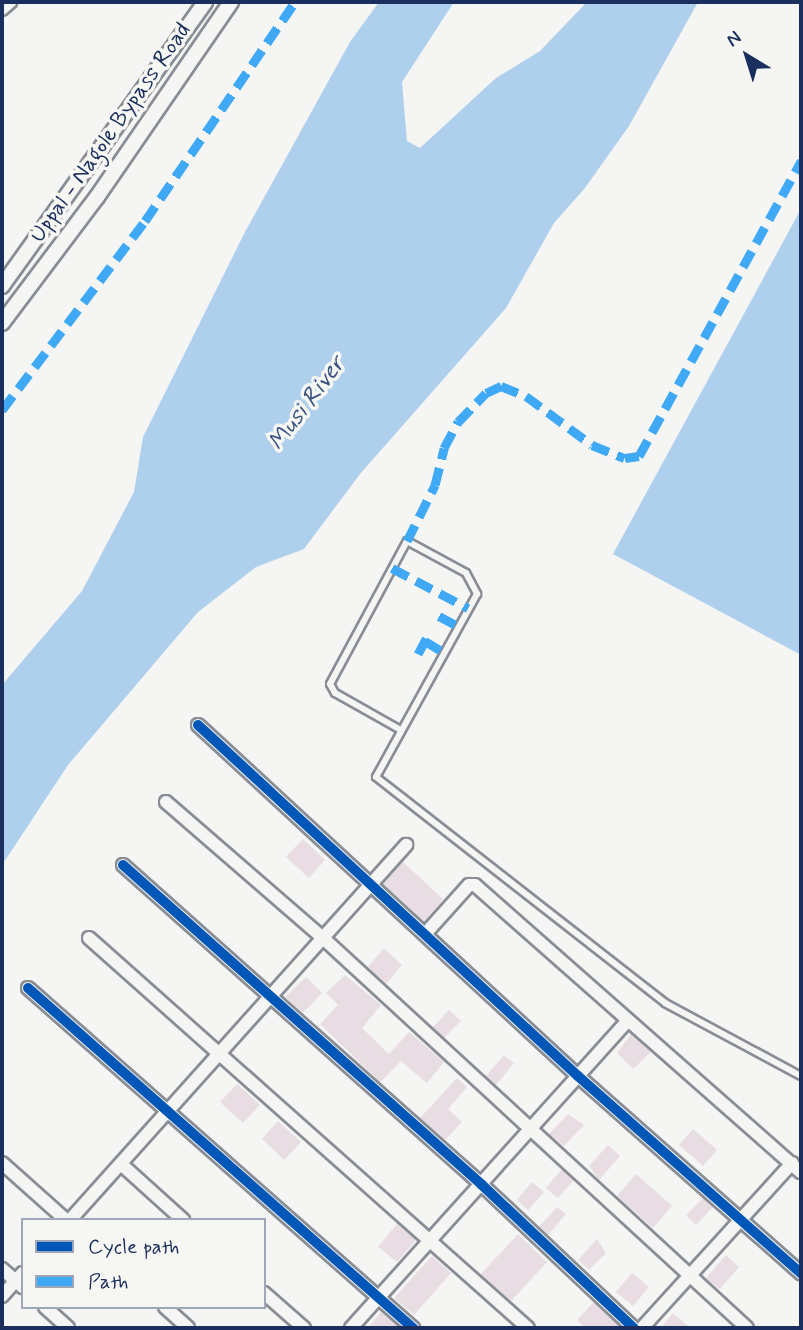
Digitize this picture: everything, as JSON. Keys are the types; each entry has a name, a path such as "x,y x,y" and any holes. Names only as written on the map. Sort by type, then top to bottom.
{"street":[{"path":"2,9 9,2"},
{"path":"203,3 219,19"},
{"name":"Uppal - Nagole Bypass Road","path":"2,286 203,3"},
{"name":"Uppal - Nagole Bypass Road","path":"2,323 97,197 228,3"},
{"path":"198,725 578,1076 801,1273"},
{"path":"166,802 323,938 747,1328"},
{"path":"70,1218 406,845"},
{"path":"123,865 481,1184 634,1328"},
{"path":"425,934 469,885 475,885 796,1168 741,1219 642,1328"},
{"path":"89,938 528,1328"},
{"path":"28,988 414,1328"},
{"path":"351,1328 628,1020"},
{"path":"2,1163 66,1218"},
{"path":"121,1164 181,1218"},
{"path":"2,1269 20,1280 2,1296"},
{"path":"266,1295 304,1328"},
{"path":"47,1309 68,1328"},
{"path":"167,1309 188,1328"}],"lane":[{"path":"399,729 335,693 330,684 407,541 466,573 477,594 399,729 376,777 664,1003 801,1076"}],"water":[{"name":"Musi River","path":"379,2 454,2 402,82 407,141 420,148 496,78 540,51 587,2 698,2 629,126 585,188 554,223 506,308 360,474 304,549 256,567 198,612 68,765 2,865 2,685 82,591 134,492 143,437 245,232 350,42"},
{"path":"801,209 801,655 613,554"}],"building":[{"path":"303,839 325,860 309,878 286,857"},
{"path":"403,862 443,899 424,922 383,884"},
{"path":"384,948 402,965 386,984 368,967"},
{"path":"345,975 381,1005 362,1028 389,1054 409,1032 444,1062 427,1083 401,1061 380,1082 320,1024 338,1005 326,993"},
{"path":"306,977 322,993 303,1013 285,997"},
{"path":"449,1010 461,1021 444,1038 433,1027"},
{"path":"631,1034 651,1052 633,1069 617,1053"},
{"path":"504,1055 514,1063 496,1085 486,1076"},
{"path":"457,1078 467,1087 448,1109 462,1122 445,1140 420,1118"},
{"path":"237,1084 260,1105 243,1123 220,1102"},
{"path":"568,1114 584,1125 564,1146 549,1134"},
{"path":"278,1121 301,1142 284,1160 262,1139"},
{"path":"693,1129 717,1150 703,1166 679,1145"},
{"path":"608,1145 620,1156 599,1180 589,1166"},
{"path":"562,1169 574,1180 558,1198 546,1188"},
{"path":"636,1174 672,1206 653,1228 617,1196"},
{"path":"532,1182 544,1192 528,1210 517,1200"},
{"path":"703,1198 713,1207 696,1225 686,1215"},
{"path":"557,1207 566,1214 548,1235 539,1227"},
{"path":"397,1224 416,1240 397,1262 378,1247"},
{"path":"518,1234 547,1262 511,1301 481,1274"},
{"path":"597,1239 606,1253 589,1270 578,1260"},
{"path":"726,1255 739,1267 720,1289 706,1278"},
{"path":"432,1256 451,1273 414,1315 394,1298"},
{"path":"632,1273 649,1287 633,1306 616,1292"},
{"path":"594,1302 621,1328 585,1328 577,1320"},
{"path":"381,1312 397,1325 400,1328 368,1328"},
{"path":"673,1313 691,1328 661,1328"}],"marked path":[{"path":"2,410 145,221 295,2"},
{"path":"407,541 435,485 444,448 458,422 486,393 501,386 526,396 592,445 625,458 639,456 801,161"},
{"path":"392,568 468,608"},
{"path":"439,616 458,626"},
{"path":"418,654 430,631"},
{"path":"425,641 443,652"}],"cycle path":[{"path":"198,725 578,1076 801,1273"},
{"path":"123,865 481,1184 634,1328"},
{"path":"28,988 413,1328"}]}
